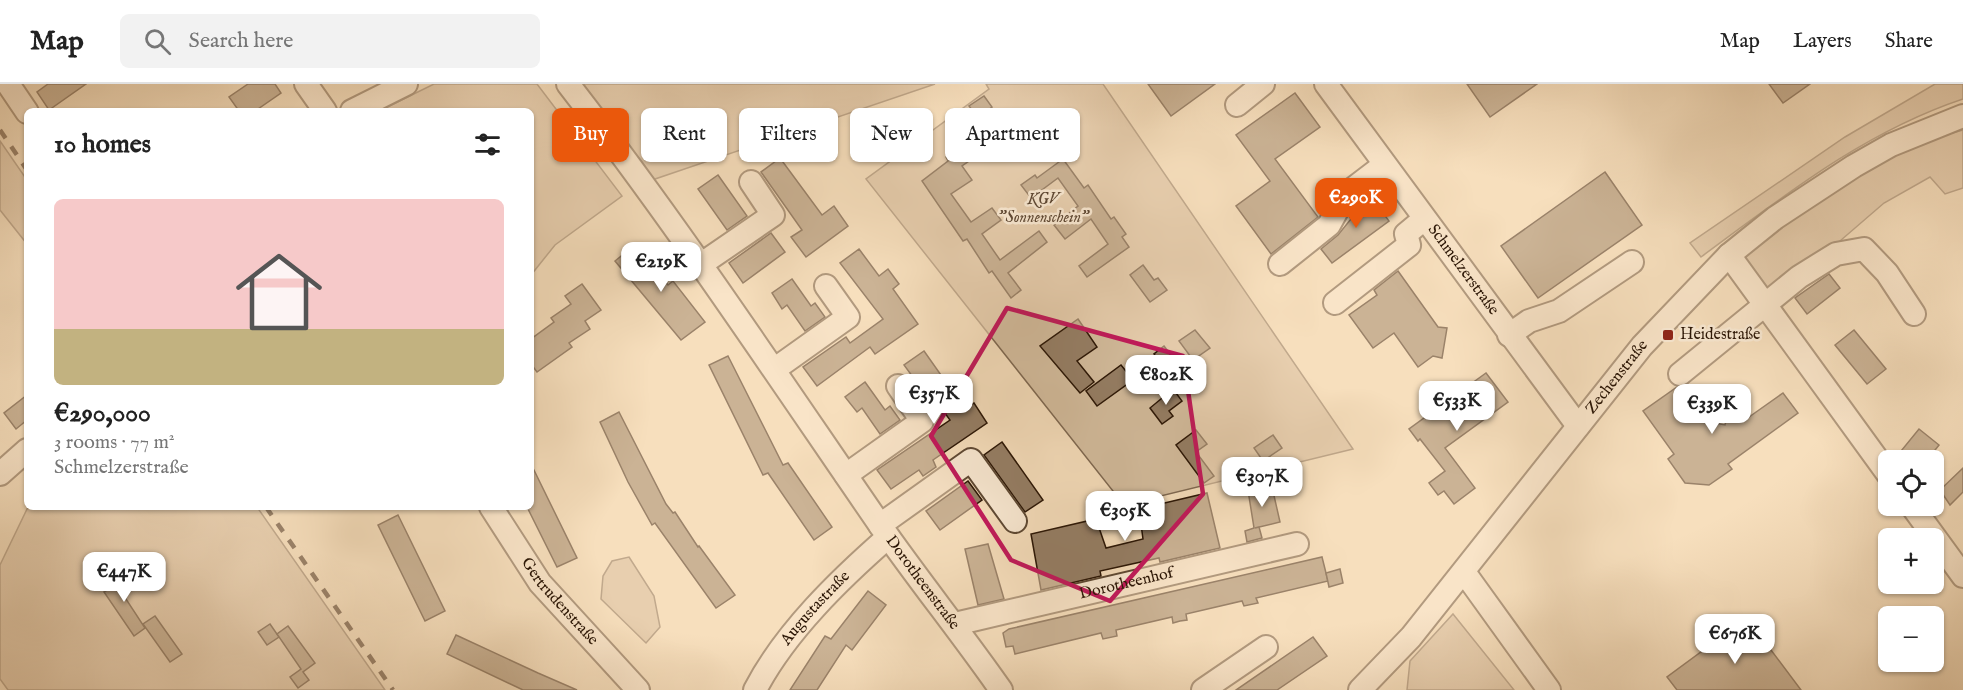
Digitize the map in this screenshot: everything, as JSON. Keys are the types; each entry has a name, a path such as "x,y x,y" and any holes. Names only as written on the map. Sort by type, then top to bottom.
{"street":[{"path":"8,84 24,108"},
{"path":"306,84 323,108"},
{"path":"358,108 406,84"},
{"name":"Dorotheenstraße","path":"568,84 644,183 775,369 884,531 955,624 1001,690"},
{"path":"1237,105 1263,84"},
{"name":"Schmelzerstraße","path":"1326,84 1578,426"},
{"name":"Zechenstraße","path":"1360,690 1411,637 1658,327 1729,255 1775,218 1854,166 1891,145 1963,116"},
{"path":"1280,264 1329,225 1346,194 1384,165"},
{"path":"700,265 773,215 751,182"},
{"path":"1335,303 1408,244 1406,234 1424,219"},
{"path":"1680,374 1765,304 1836,254 1864,249 1887,273 1914,314"},
{"path":"1729,255 1878,460"},
{"path":"1509,335 1529,321 1559,311 1632,262"},
{"path":"775,369 848,317 826,286"},
{"path":"846,475 922,421 898,386"},
{"path":"2,469 24,452"},
{"name":"Augustastraße","path":"755,690 798,628 884,531 971,460 1015,521"},
{"name":"Gertrudenstraße","path":"493,510 540,583 638,690"},
{"path":"1919,516 1963,576"},
{"name":"Dorotheenhof","path":"955,624 1297,544"},
{"path":"1464,572 1549,690"},
{"path":"1203,690 1266,646"}],"highlighted area":[{"path":"1007,308 1183,356 1203,494 1110,601 1011,560 931,436"}],"green space":[{"path":"434,84 537,84 555,108 552,108 552,162 596,162 622,196 555,245 534,271 534,108 385,108"},
{"path":"583,84 935,84 864,108 850,108 850,113 838,117 838,108 739,108 739,150 727,155 727,108 641,108 641,162 705,162 652,180 629,148 629,108 600,108"},
{"name":"KGV \"Sonnenschein\"","path":"986,84 1103,84 1353,449 1124,505 866,179 889,162 933,162 933,130 945,121 945,162 1080,162 1080,108 963,108 989,89"},
{"path":"1935,84 1963,84 1963,99 1892,129 1858,147 1794,189 1701,257 1690,243 1845,137"},
{"path":"1963,130 1963,188 1945,194 1930,177 1884,203 1833,247 1769,292 1746,268 1746,252 1849,181 1904,151"},
{"path":"0,141 24,176 24,240 0,210"},
{"path":"27,510 259,510 385,690 8,690 0,679 0,565"},
{"path":"629,557 654,596 660,627 646,643 601,599 603,576 612,561"},
{"path":"1453,614 1514,690 1407,690 1410,661"}],"building":[{"path":"48,84 86,84 52,108 48,108 37,92"},
{"path":"248,84 275,84 281,93 259,108 237,108 229,97"},
{"path":"1148,84 1215,84 1171,116"},
{"path":"1467,84 1537,84 1490,117"},
{"path":"1769,84 1810,84 1783,103"},
{"path":"1295,93 1320,127 1275,159 1318,217 1271,254 1236,206 1270,181 1236,135"},
{"path":"984,96 992,107 970,108 969,106"},
{"path":"775,162 783,162 822,215 834,206 848,226 806,257 791,237 802,230 761,172"},
{"path":"947,162 968,162 962,166 972,180 951,194 971,222 992,208 1001,220 982,234 1000,260 1039,231 1047,242 1008,273 1021,290 1011,298 992,271 989,273 967,239 963,241 922,181"},
{"path":"1059,162 1065,162 1084,188 1088,185 1111,219 1114,217 1126,234 1122,237 1129,247 1087,277 1079,266 1108,244 1091,219 1065,239 1054,225 1078,206 1058,178 1031,198 1021,185 1035,175 1037,178"},
{"path":"1605,172 1642,225 1538,298 1501,246"},
{"path":"718,175 747,216 727,230 698,189"},
{"path":"1370,195 1389,221 1332,263 1321,249 1338,235 1351,219 1349,216 1355,205"},
{"path":"771,233 785,252 743,283 729,263"},
{"path":"636,244 668,285 673,281 705,322 681,340 615,261"},
{"path":"859,249 879,276 888,269 899,284 893,289 918,324 875,354 870,347 817,386 803,367 846,337 850,343 883,319 840,263"},
{"path":"1143,265 1154,280 1158,278 1167,290 1150,302 1130,275"},
{"path":"1398,271 1438,327 1447,328 1442,358 1433,356 1418,367 1394,333 1373,348 1349,315 1377,295 1374,290"},
{"path":"1829,274 1840,288 1807,314 1795,298"},
{"path":"792,279 811,306 815,303 825,317 805,331 787,305 782,309 772,293"},
{"path":"582,284 601,310 585,321 590,329 569,343 572,347 537,372 534,368 534,337 554,322 551,318 571,304 565,296"},
{"path":"1078,319 1097,347 1077,361 1094,382 1080,393 1040,346"},
{"path":"1195,330 1210,348 1193,360 1179,341"},
{"path":"1854,330 1886,369 1867,384 1835,345"},
{"path":"1164,346 1174,359 1164,367 1154,354"},
{"path":"924,351 943,378 947,375 969,406 974,403 987,423 933,460 936,467 923,476 919,470 891,489 877,470 950,420 919,377 915,380 904,365"},
{"path":"728,356 783,465 788,463 832,527 814,540 768,473 763,475 709,365"},
{"path":"1121,365 1133,380 1097,406 1086,391"},
{"path":"1486,373 1508,402 1445,448 1475,488 1454,504 1444,491 1438,495 1429,483 1445,471 1420,439 1418,441 1409,429"},
{"path":"865,382 885,410 890,406 900,420 880,434 862,408 857,412 845,397"},
{"path":"1677,387 1682,387 1690,397 1687,404 1699,420 1725,425 1728,413 1740,404 1749,417 1783,393 1798,413 1728,464 1732,469 1709,485 1685,483 1668,459 1674,454 1643,411"},
{"path":"1173,389 1182,401 1169,411 1173,416 1162,424 1150,408"},
{"path":"24,397 24,422 16,429 4,413"},
{"path":"619,412 666,504 673,513 675,512 698,547 735,595 716,608 655,523 652,525 628,482 600,422"},
{"path":"1919,429 1939,445 1935,450 1902,450"},
{"path":"1196,430 1207,444 1196,452 1214,476 1204,483 1176,445"},
{"path":"1273,435 1282,448 1263,461 1254,448"},
{"path":"1002,442 1043,500 1025,512 984,455"},
{"path":"1963,468 1963,492 1950,505 1944,496 1944,486"},
{"path":"534,470 577,558 557,567 528,510 534,510"},
{"path":"1270,478 1280,522 1259,527 1262,538 1247,542 1245,531 1254,528 1247,484"},
{"path":"968,481 982,500 940,530 926,511"},
{"path":"1207,493 1220,548 1160,562 1159,558 1100,571 1101,576 1041,590 1031,534 1096,519 1106,548 1143,539 1139,509"},
{"path":"398,515 445,611 425,621 378,525"},
{"path":"988,544 1004,599 978,605 965,549"},
{"path":"1322,557 1328,581 1256,598 1258,603 1244,606 1242,601 1186,614 1187,620 1173,623 1172,617 1116,630 1117,636 1103,639 1101,633 1015,654 1013,646 1006,647 1003,633 1009,629"},
{"path":"1340,569 1343,583 1329,587 1326,573"},
{"path":"125,572 134,584 122,593 145,628 134,636 104,592 115,585 113,580"},
{"path":"868,591 886,605 852,650 846,645 817,690 790,690 825,636 831,639"},
{"path":"155,616 182,654 170,662 143,624"},
{"path":"1747,618 1801,690 1677,690 1667,677"},
{"path":"270,624 279,637 267,645 258,632"},
{"path":"288,626 315,663 303,672 309,680 298,688 290,677 301,669 277,634"},
{"path":"456,635 577,690 523,690 447,654"},
{"path":"1313,637 1327,656 1277,690 1236,690"}],"railway":[{"path":"0,130 24,166"},
{"path":"268,510 393,690"}],"place":[{"name":"Heidestraße","path":"1668,335"}]}
